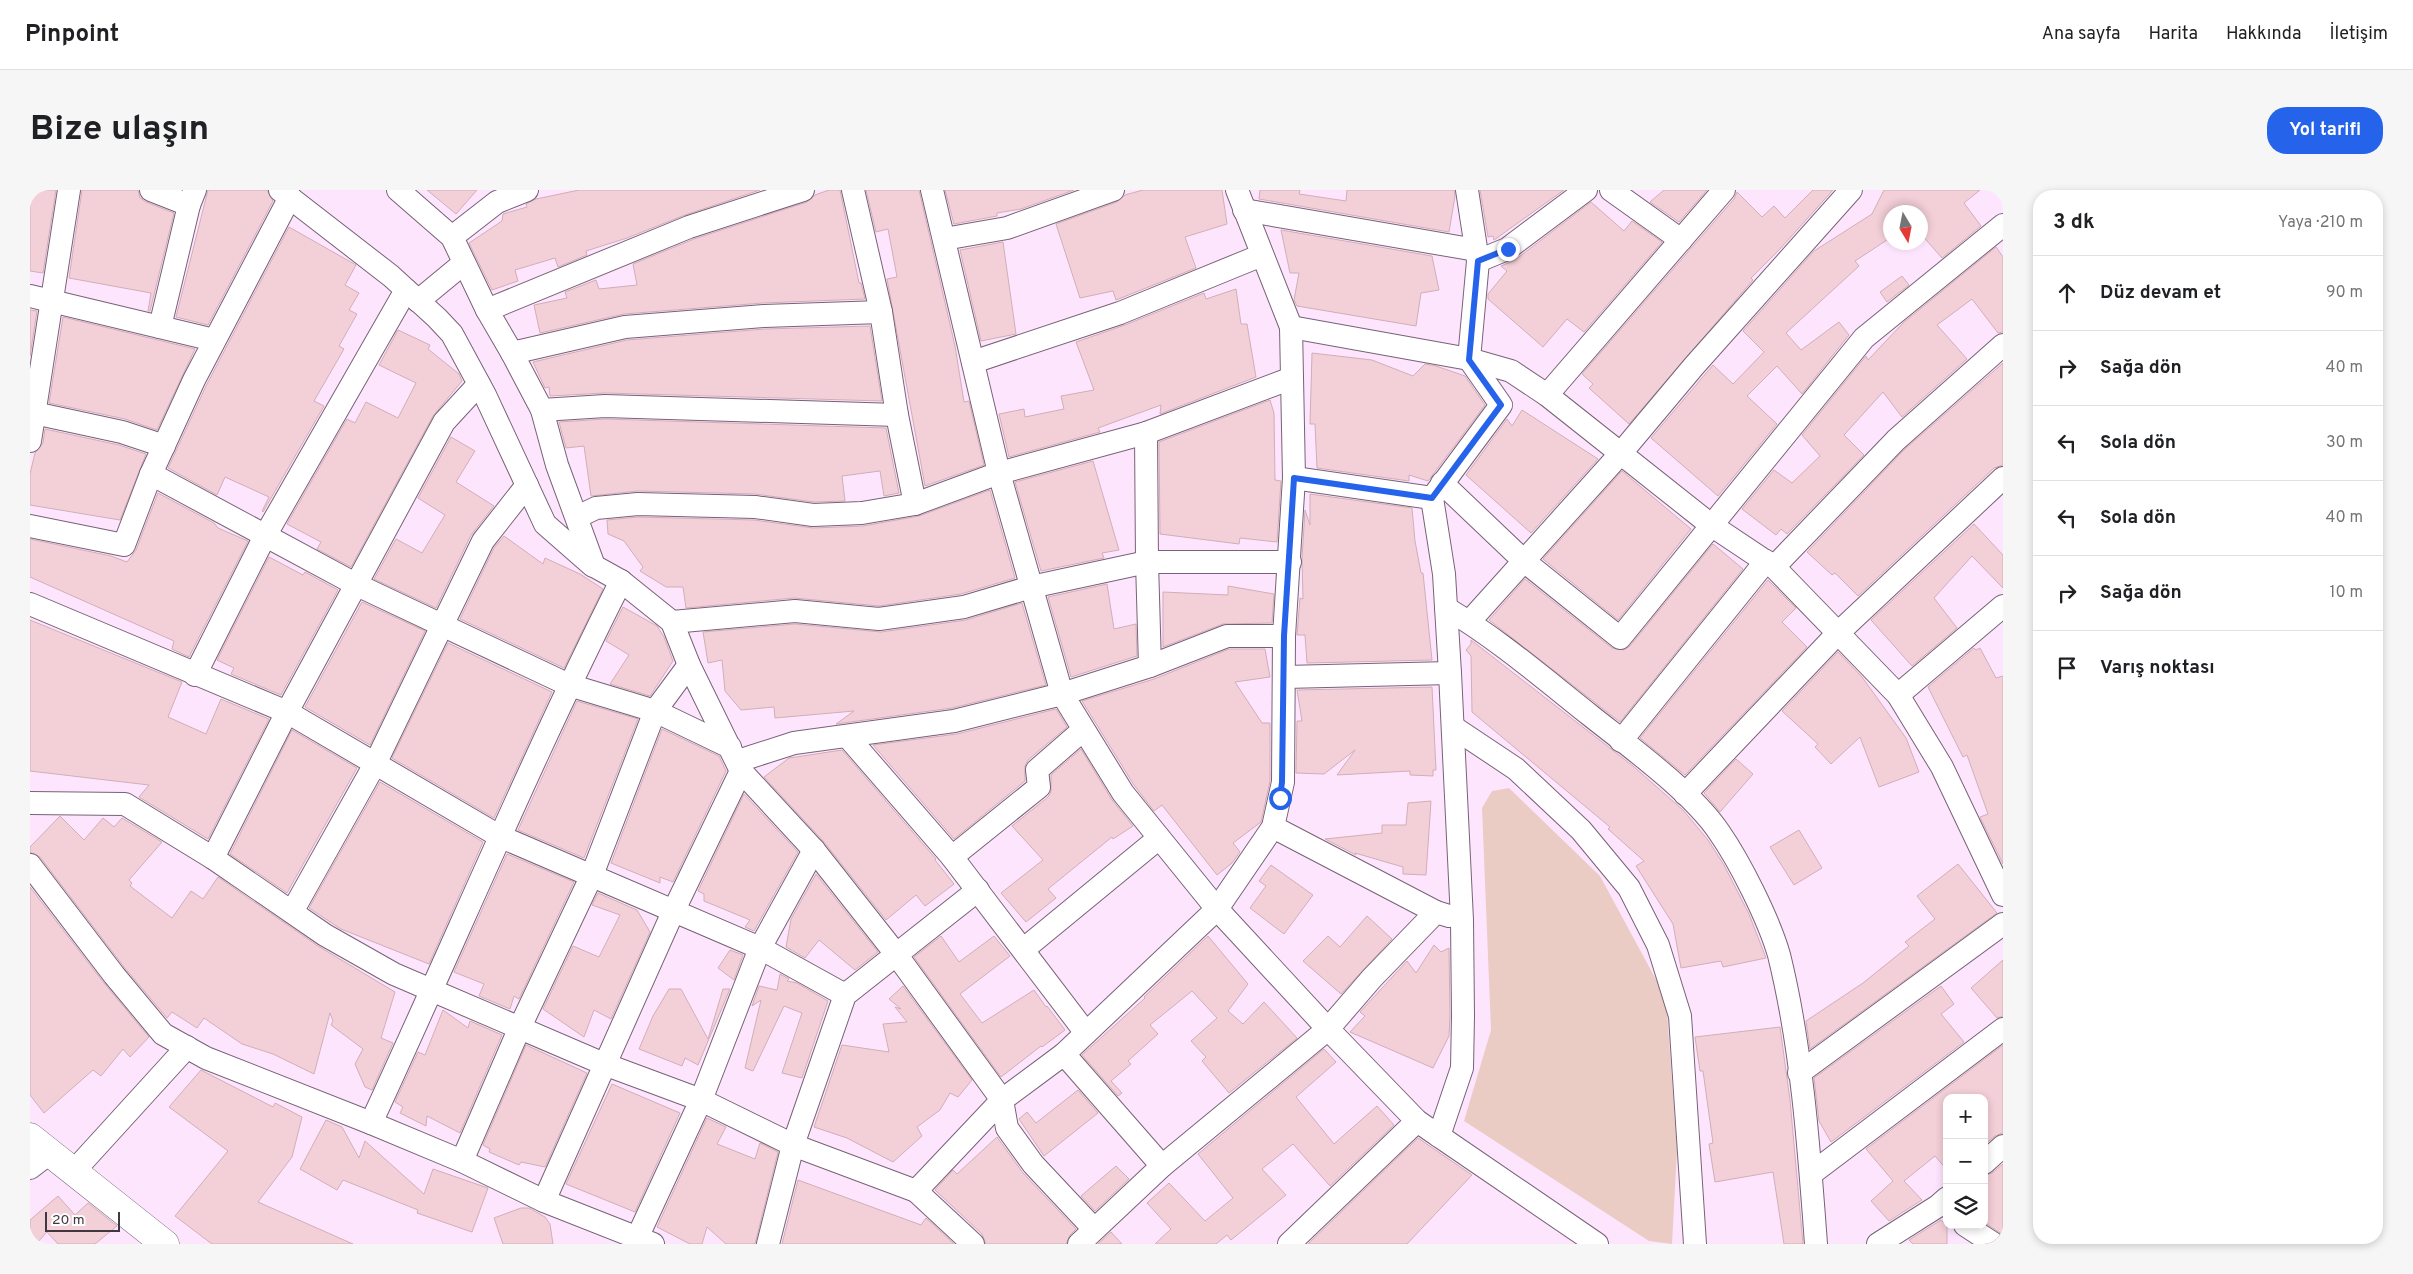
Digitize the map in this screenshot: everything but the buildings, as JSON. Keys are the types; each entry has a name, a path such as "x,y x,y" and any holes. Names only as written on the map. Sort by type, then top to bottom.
{"street":[{"path":"30,441 34,413 40,298 69,190"},
{"path":"151,190 192,198 160,327"},
{"path":"398,190 452,237 487,310 542,410 557,465 594,566"},
{"path":"452,237 497,202 527,190"},
{"path":"487,310 689,227 803,190"},
{"path":"853,190 881,312 897,415 915,504"},
{"path":"932,190 999,473 1062,694 1122,793 1217,909 1328,1029 1417,1121 1597,1244"},
{"path":"944,239 1007,228 1113,190"},
{"path":"1439,1136 1462,1068 1462,920 1450,673 1437,491 1501,405 1469,360 1477,255 1467,190"},
{"path":"1240,200 1477,255 1508,249 1586,190"},
{"path":"1611,190 1681,240"},
{"path":"1547,395 1724,190"},
{"path":"1469,622 1621,454 1694,366 1852,190"},
{"path":"30,526 124,545 151,474 285,193 412,295 452,334 479,384 544,524 594,566 621,581 672,622 736,760 814,850 896,954 1002,1100 1007,1128 1087,1237 1162,1166 1328,1029 1372,978 1436,912"},
{"path":"916,1191 1002,1100 1064,1054 1217,909 1273,827 1282,782 1285,677 1284,636 1294,478 1292,327 1240,200"},
{"path":"1294,478 1437,491 1620,638 1864,338 2003,225"},
{"path":"972,362 1120,313 1262,256"},
{"path":"195,676 265,536 412,295 464,263"},
{"path":"40,298 214,340"},
{"path":"512,353 626,327 764,316 881,312"},
{"path":"1292,327 1469,360 1511,370 1547,395 1712,525 1770,564 1898,695 1942,768 2003,895"},
{"path":"1621,741 1770,564 1896,440 2003,345"},
{"path":"577,517 596,508 638,504 755,507 813,515 862,513 915,504 999,473 1146,433 1292,378"},
{"path":"213,858 287,712 444,422 479,384"},
{"path":"542,410 605,406 897,415"},
{"path":"34,413 122,432 164,446"},
{"path":"1146,433 1150,666"},
{"path":"151,474 357,584 568,685 655,711 736,760 794,742 954,721 1062,694 1150,666 1228,636 1284,636"},
{"path":"1685,794 1838,633 2003,478"},
{"path":"292,912 375,764 483,541 526,485"},
{"path":"672,622 795,611 879,619 964,607 1031,588 1147,562 1290,562"},
{"path":"371,1123 433,990 499,836 568,685 621,581"},
{"path":"30,604 195,676 287,712 499,836 760,948 845,995"},
{"path":"1898,695 2003,606"},
{"path":"1446,608 1485,631 1621,741 1685,794 1719,831 1754,894 1778,954 1799,1073 1811,1174 1816,1244"},
{"path":"462,1161 520,1027 592,875 655,711 690,664"},
{"path":"1285,677 1450,673"},
{"path":"1453,727 1516,769 1581,830 1629,888 1658,945 1680,1016 1695,1244"},
{"path":"952,857 1039,787 1036,770 1083,730"},
{"path":"847,736 952,857 1024,949 1086,1033"},
{"path":"544,1201 673,912 736,760"},
{"path":"30,803 125,804 213,858 325,935 394,974 604,1064 701,1100 793,1145 916,1191 973,1244"},
{"path":"1273,827 1436,912 1462,920"},
{"path":"1024,949 1159,838"},
{"path":"30,865 114,975 163,1034 206,1058 371,1123 462,1161 544,1201 646,1240 760,948 814,850"},
{"path":"768,1244 793,1145 845,995 978,890"},
{"path":"1799,1073 2003,924"},
{"path":"1811,1174 2003,1029"},
{"path":"74,1171 186,1047"},
{"path":"1064,1054 1162,1166"},
{"path":"1289,1244 1417,1121"},
{"path":"30,1168 41,1144 165,1244"},
{"path":"1988,1159 2003,1146"},
{"path":"1878,1244 1943,1206"},
{"path":"1971,1229 1994,1244"}],"shaded area":[{"path":"1509,788 1600,876 1666,998 1677,1150 1672,1244 1649,1241 1464,1121 1491,1030 1482,808 1492,791"}],"route":[{"path":"1280,798 1285,677 1284,636 1294,478 1432,498 1501,405 1469,360 1478,261 1508,249"}]}
